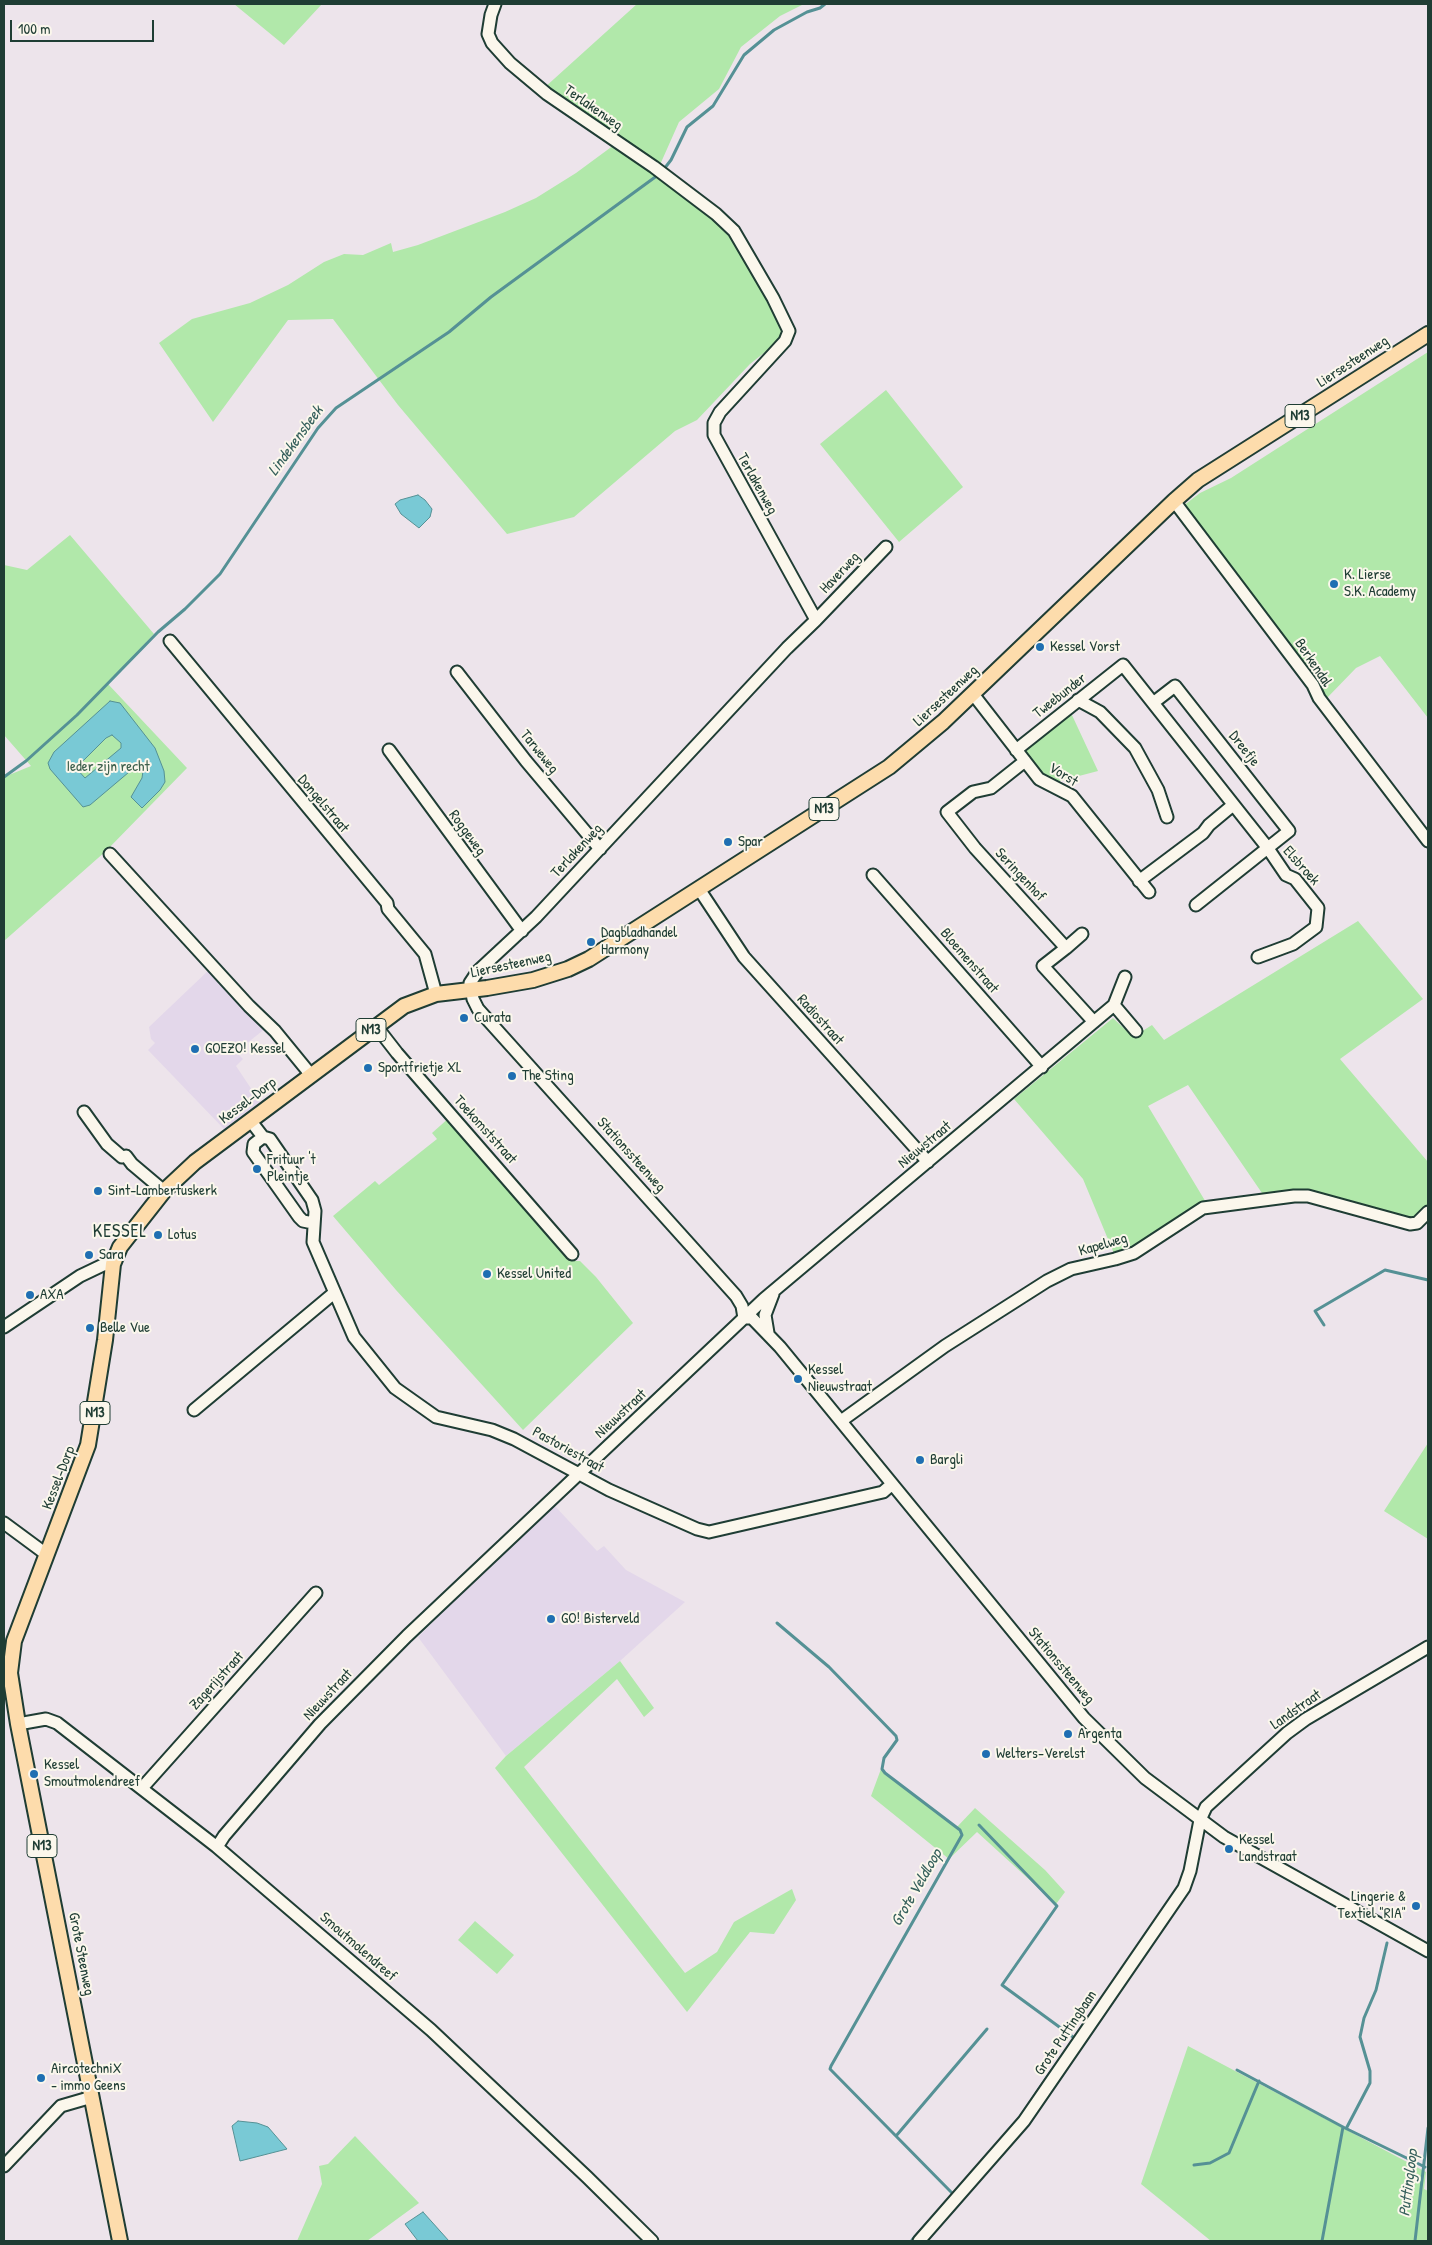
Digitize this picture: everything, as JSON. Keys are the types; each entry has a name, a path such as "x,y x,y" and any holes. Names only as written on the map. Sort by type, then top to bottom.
{"main road":[{"name":"Liersesteenweg","path":"436,994 471,991 533,980 568,968 589,958 889,767 922,741 973,694 1198,480 1428,334"},
{"name":"Kessel-Dorp","path":"7,1674 14,1641 88,1445 106,1340 113,1264 120,1247 164,1191 196,1162 404,1006 436,994"},
{"name":"Grote Steenweg","path":"7,1674 120,2241"}],"street":[{"name":"Terlakenweg","path":"471,991 470,983 473,976 522,931 787,648 816,620 714,435 714,424 720,412 785,341 788,331 773,298 734,231 716,214 654,167 547,94 510,63 492,43 488,34 491,15 496,4"},
{"name":"Berkendal","path":"1174,502 1313,685 1319,698 1428,841"},
{"name":"Haverweg","path":"816,620 886,547"},
{"name":"Dongelstraat","path":"170,641 387,903 388,909 425,954 436,994"},
{"name":"Tweebunder","path":"1016,750 1123,665 1153,703"},
{"name":"Tarweweg","path":"457,672 533,769 600,849"},
{"name":"Dreefje","path":"1153,703 1175,686 1289,831 1196,905"},
{"name":"Vorst","path":"973,694 1039,779 1072,796 1149,892"},
{"path":"1078,700 1100,712 1135,748 1158,790 1167,817"},
{"path":"1153,703 1267,847"},
{"name":"Roggeweg","path":"390,750 507,914 522,931"},
{"name":"Seringenhof","path":"1025,761 991,788 973,792 947,812 975,848 1066,948"},
{"path":"1139,880 1203,833 1209,825 1234,805"},
{"name":"Elsbroek","path":"1258,957 1293,944 1316,926 1318,908 1295,879 1286,875 1267,847"},
{"path":"110,854 249,1006 276,1031 311,1075"},
{"name":"Bloemenstraat","path":"873,875 1042,1067"},
{"name":"Radiostraat","path":"699,889 744,957 928,1162"},
{"path":"1082,934 1043,966 1094,1022 1114,1006 1125,977"},
{"name":"Stationssteenweg","path":"471,991 478,1008 736,1296 742,1306 744,1318 752,1318 768,1334 1084,1718 1145,1778 1224,1837 1427,1946"},
{"path":"1114,1006 1136,1031"},
{"name":"Nieuwstraat","path":"217,1847 224,1836 352,1690 578,1474 744,1318 1094,1022"},
{"name":"Toekomststraat","path":"376,1026 397,1053 572,1254"},
{"path":"84,1112 107,1144 122,1157 126,1156 132,1164 164,1191"},
{"path":"250,1120 263,1137 270,1139 312,1200 314,1211 313,1223 302,1220 299,1217 253,1152 254,1144 263,1137"},
{"name":"Kapelweg","path":"841,1421 945,1346 1047,1281 1071,1269 1110,1261 1134,1253 1203,1208 1308,1196 1410,1224 1418,1223 1428,1212"},
{"name":"Pastoriestraat","path":"313,1223 312,1242 348,1327 395,1388 440,1419 492,1430 514,1438 578,1474 697,1530 709,1532 883,1492 891,1485"},
{"path":"4,1327 80,1276 103,1265 113,1264"},
{"path":"768,1334 765,1314 775,1291"},
{"path":"194,1410 334,1293"},
{"path":"4,1523 46,1554"},
{"name":"Zagerijstraat","path":"142,1788 316,1593"},
{"name":"Landstraat","path":"1200,1820 1206,1807 1287,1733 1324,1707 1428,1647"},
{"name":"Smoutmolendreef","path":"18,1724 46,1719 57,1723 217,1847 431,2030 588,2177 652,2241"},
{"name":"Grote Puttingbaan","path":"919,2241 1018,2128 1184,1888 1190,1871 1200,1820"},
{"path":"4,2166 61,2106 92,2097"}],"shaded area":[{"name":"GOEZO! Kessel","path":"211,968 266,1028 236,1052 243,1059 236,1066 260,1102 224,1129 148,1050 155,1043 151,1039 149,1027"},
{"name":"GO! Bisterveld","path":"553,1504 597,1551 604,1546 626,1570 685,1602 620,1661 506,1756 418,1637"}],"green space":[{"path":"234,4 322,4 284,45"},
{"path":"637,4 804,4 780,16 741,47 719,89 679,122 659,167 544,88"},
{"path":"614,145 650,170 732,235 744,253 781,331 779,341 750,364 697,420 675,431 574,517 507,534 398,405 333,319 288,320 213,422 159,343 192,319 250,303 288,285 324,262 344,254 363,255 391,243 393,252 418,245 505,212 536,198 576,173"},
{"name":"K. Lierse S.K. Academy","path":"1428,352 1428,718 1380,656 1356,668 1326,699 1183,506 1200,493 1231,478"},
{"path":"886,390 963,487 899,542 820,444"},
{"name":"Ieder zijn recht","path":"70,535 154,634 108,684 187,768 106,851 4,941 4,777 31,766 4,735 4,565 27,570"},
{"path":"1071,713 1098,771 1056,782 1043,775 1027,754 1027,749"},
{"path":"1358,921 1423,999 1340,1059 1428,1162 1428,1204 1412,1218 1321,1193 1300,1190 1264,1196 1188,1085 1148,1106 1207,1204 1181,1215 1141,1244 1115,1256 1083,1179 1014,1099 1113,1018 1133,1037 1152,1025 1164,1040"},
{"name":"Kessel United","path":"450,1117 574,1261 580,1261 596,1277 633,1323 523,1430 396,1290 333,1216 375,1181 379,1185 437,1139 432,1133"},
{"path":"1428,1443 1428,1539 1384,1511"},
{"path":"620,1661 654,1708 644,1717 617,1679 524,1767 685,1973 717,1952 734,1922 792,1889 796,1900 774,1934 750,1932 687,2012 495,1768 506,1756"},
{"path":"881,1769 956,1828 975,1808 1045,1870 1065,1892 1056,1904 977,1832 949,1859 871,1796"},
{"path":"475,1921 514,1955 497,1974 458,1940"},
{"path":"1188,2046 1426,2172 1424,2189 1428,2191 1428,2241 1211,2241 1141,2184"},
{"path":"355,2136 419,2203 367,2241 297,2241 322,2184 319,2166 328,2164"}],"water":[{"path":"418,495 432,509 430,517 419,528 401,514 395,504 400,500"},
{"path":"110,701 120,703 155,748 164,771 165,782 160,790 142,808 131,797 142,778 143,771 139,767 135,767 90,805 83,807 50,769 48,763 54,752","holes":["112,735 121,743 121,748 85,778 76,768 106,738"]},
{"path":"238,2121 257,2123 268,2127 287,2149 240,2161 232,2126"},
{"path":"423,2212 449,2241 418,2241 405,2224"}],"waterway":[{"name":"Lindekensbeek","path":"664,169 671,160 687,127 713,106 744,55 774,30 825,4"},
{"name":"Lindekensbeek","path":"4,777 26,761 77,715 158,632 185,609 220,574 318,428 336,408 449,332 491,297 658,175"},
{"path":"1324,1325 1315,1311 1385,1270 1428,1280"},
{"name":"Grote Veldloop","path":"777,1623 829,1667 896,1736 897,1740 884,1758 882,1769 885,1773 960,1830 962,1835 830,2069 953,2194 956,2192"},
{"path":"979,1825 1057,1906 1002,1985 1073,2037"},
{"path":"1347,2127 1370,2083 1370,2071 1360,2037 1364,2018 1376,1990 1387,1943"},
{"path":"896,2136 987,2029"},
{"path":"1020,2117 1052,2070"},
{"path":"1237,2070 1343,2127 1425,2167"},
{"path":"1194,2165 1210,2163 1229,2153 1259,2081"},
{"path":"1322,2241 1343,2127"},
{"name":"Puttingloop","path":"1415,2241 1428,2128"},
{"name":"Grote Veldloop","path":"912,2240 929,2221"}],"place":[{"name":"K. Lierse S.K. Academy","path":"1334,584"},
{"name":"Kessel Vorst","path":"1040,647"},
{"name":"Spar","path":"728,842"},
{"name":"Dagbladhandel Harmony","path":"591,942"},
{"name":"Curata","path":"464,1018"},
{"name":"GOEZO! Kessel","path":"195,1049"},
{"name":"Sportfrietje XL","path":"368,1068"},
{"name":"The Sting","path":"512,1076"},
{"name":"Frituur 't Pleintje","path":"257,1169"},
{"name":"Sint-Lambertuskerk","path":"98,1191"},
{"name":"Lotus","path":"158,1235"},
{"name":"Sara","path":"89,1255"},
{"name":"Kessel United","path":"487,1274"},
{"name":"AXA","path":"30,1295"},
{"name":"Belle Vue","path":"90,1328"},
{"name":"Kessel Nieuwstraat","path":"798,1379"},
{"name":"Bargli","path":"920,1460"},
{"name":"GO! Bisterveld","path":"551,1619"},
{"name":"Argenta","path":"1068,1734"},
{"name":"Welters-Verelst","path":"986,1754"},
{"name":"Kessel Smoutmolendreef","path":"34,1774"},
{"name":"Kessel Landstraat","path":"1229,1849"},
{"name":"Lingerie & Textiel \"RIA\"","path":"1416,1906"},
{"name":"AircotechniX - immo Geens","path":"41,2078"}],"district":[{"name":"KESSEL","path":"120,1232"}]}
